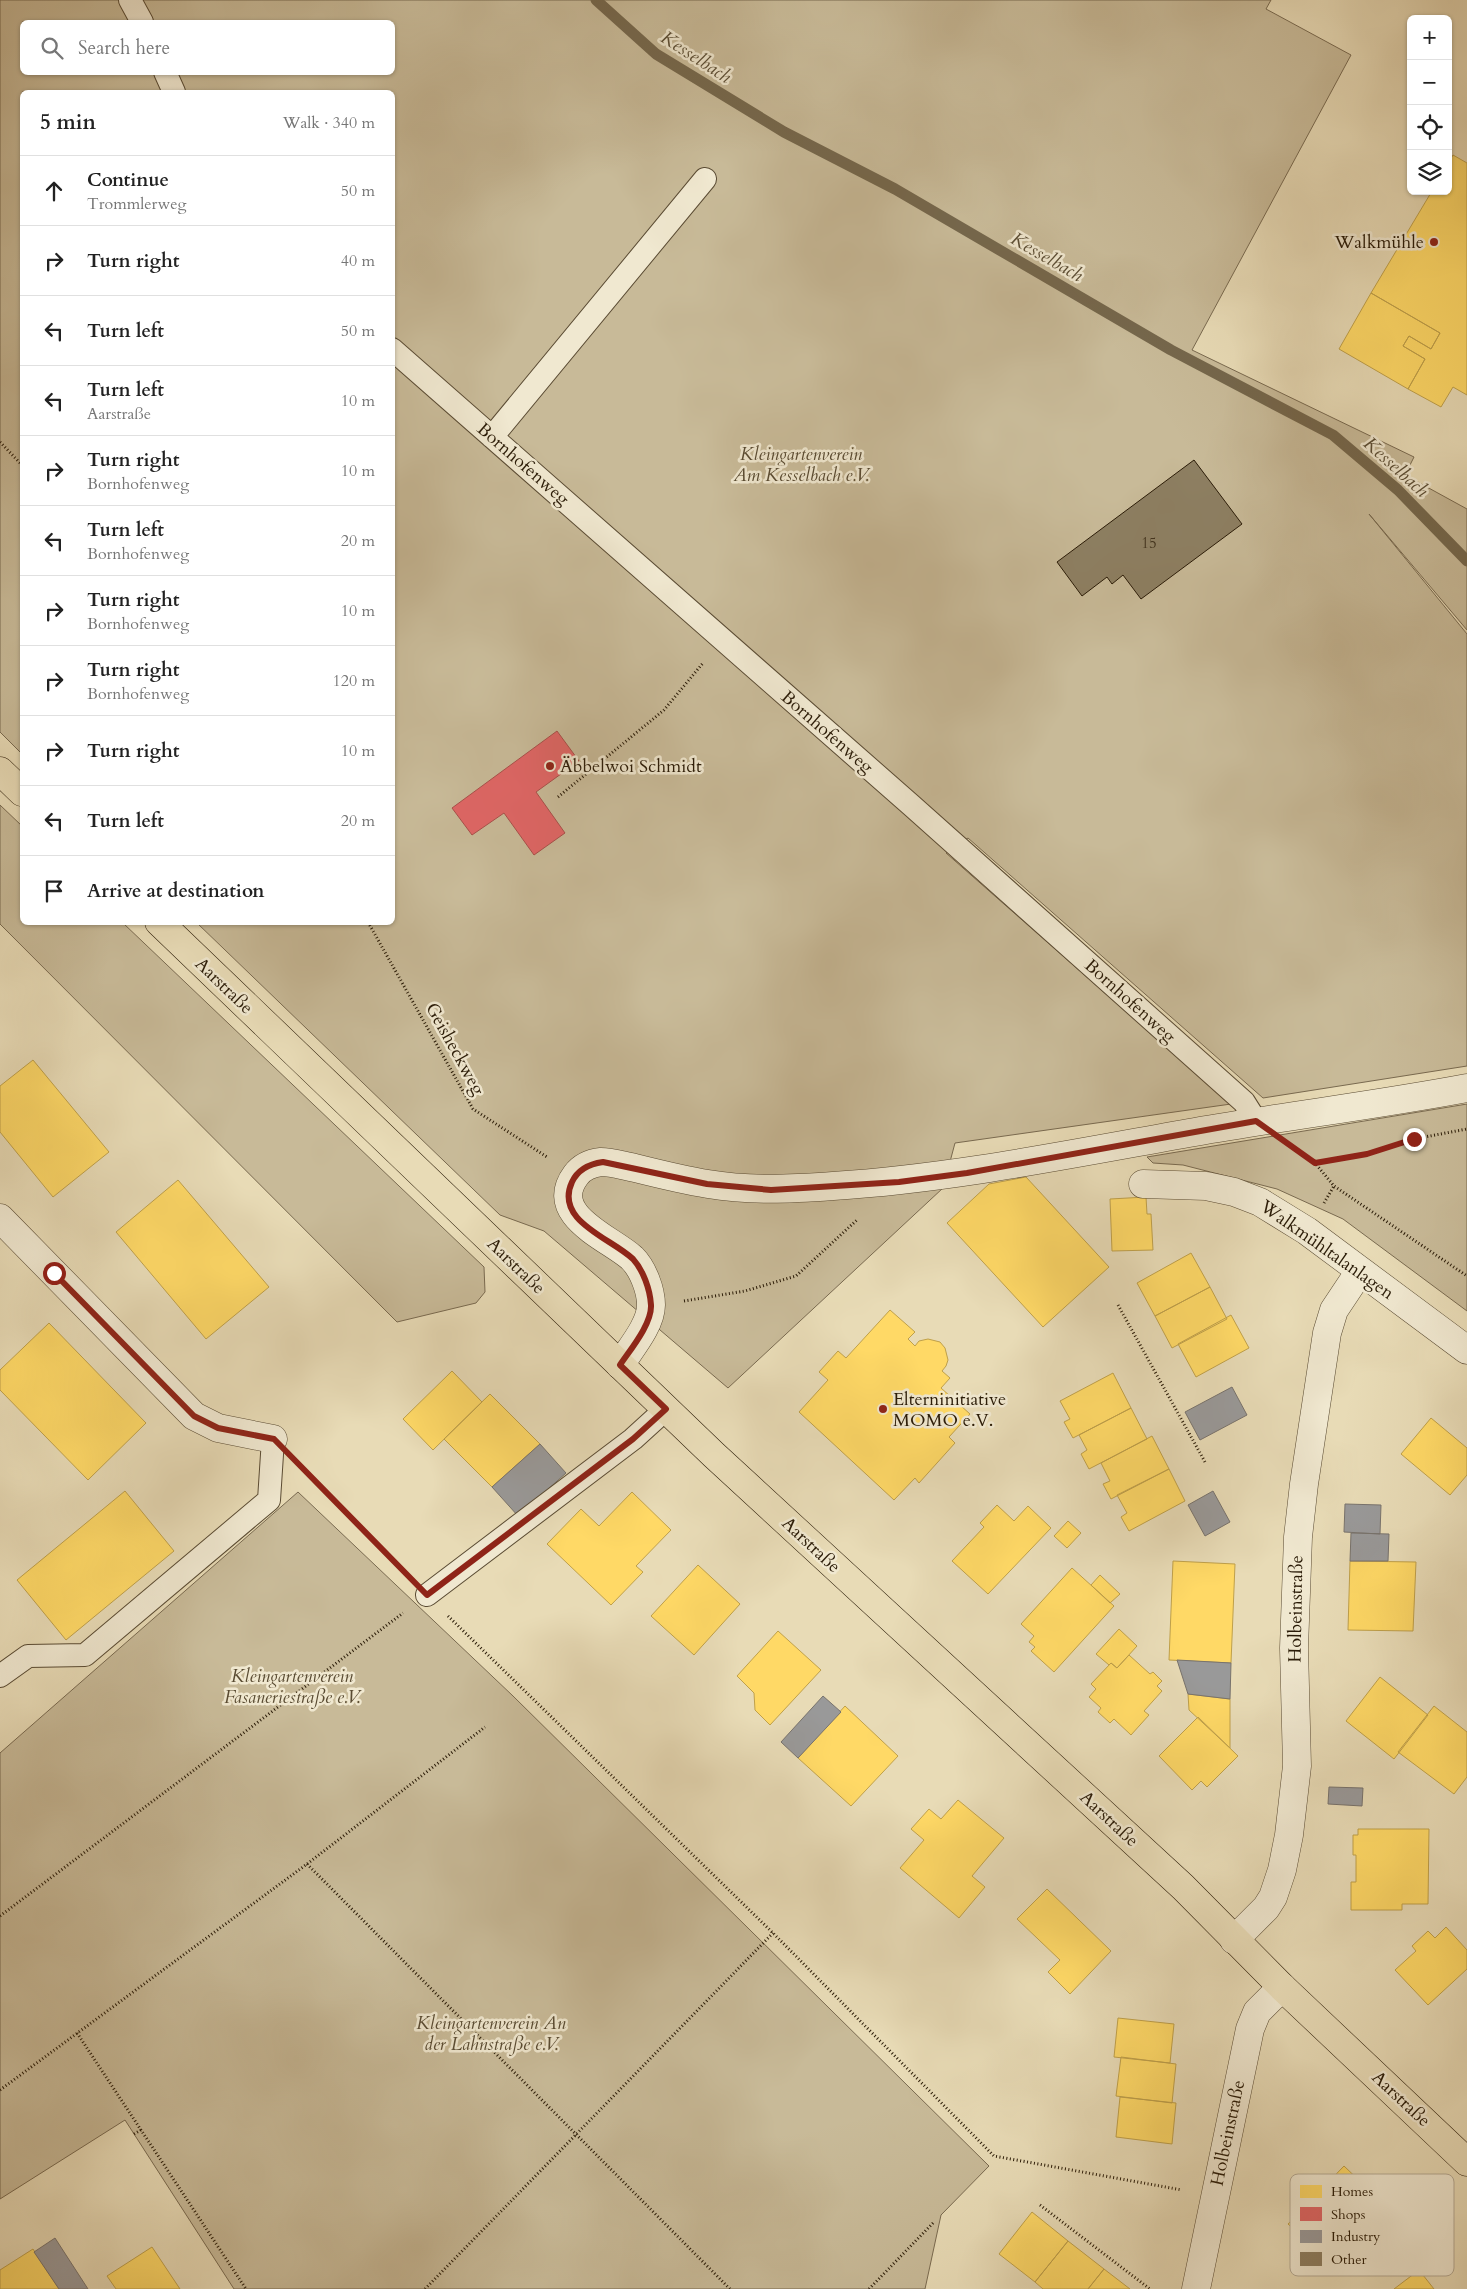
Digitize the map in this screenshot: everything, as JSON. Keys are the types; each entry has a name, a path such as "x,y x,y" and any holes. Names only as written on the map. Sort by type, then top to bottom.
{"main road":[{"path":"0,770 20,790"},
{"name":"Aarstraße","path":"162,925 714,1455 1182,1887 1282,1987 1467,2162"}],"street":[{"path":"620,1365 642,1332 651,1306 646,1279 633,1259 582,1223 571,1209 570,1187 575,1176 588,1166 603,1162 707,1184 771,1190 899,1182 967,1173 1256,1121 1380,1105 1467,1088"},
{"name":"Walkmühltalanlagen","path":"1143,1184 1206,1186 1234,1192 1260,1202 1282,1214 1467,1350"},
{"path":"0,1218 194,1416 218,1428 274,1439"},
{"name":"Holbeinstraße","path":"1234,1940 1266,1908 1273,1897 1282,1870 1297,1766 1294,1648 1296,1573 1303,1493 1327,1333 1334,1310 1360,1271"},
{"name":"Holbeinstraße","path":"1196,2289 1250,2030 1257,2012 1282,1987"}],"lane":[{"path":"130,0 141,20"},
{"path":"166,75 173,90"},
{"path":"492,437 705,179"},
{"name":"Bornhofenweg","path":"395,352 1244,1102 1256,1121"},
{"path":"427,1595 633,1439 666,1409"},
{"path":"0,1676 28,1656 85,1655 269,1500 274,1439"}],"path":[{"path":"0,442 20,463"},
{"path":"558,797 664,710 722,639"},
{"name":"Geisheckweg","path":"370,925 473,1109 575,1176"},
{"path":"1256,1121 1315,1163 1334,1186 1467,1276"},
{"path":"1315,1163 1367,1154 1414,1139 1467,1129"},
{"path":"1327,1199 1334,1186"},
{"path":"689,1300 745,1291 796,1276 816,1257"},
{"path":"1118,1305 1205,1462"},
{"path":"274,1439 427,1595 773,1933 994,2156 1215,2197"},
{"path":"0,1916 408,1610"},
{"path":"0,2090 307,1864 485,1727"},
{"path":"307,1864 730,2289"},
{"path":"425,2289 773,1933"},
{"path":"77,2033 246,2289"},
{"path":"134,2134 141,2130"},
{"path":"1040,2206 1150,2289"},
{"path":"870,2289 934,2222"}],"green space":[{"name":"Kleingartenverein Am Kesselbach e.V.","path":"0,0 1271,0 1266,9 1351,55 1192,350 1414,457 1405,475 1467,509 1467,630 1369,514 1467,634 1467,1066 1263,1098 968,838 946,853 1231,1104 955,1143 943,1188 728,1388 544,1231 500,1215 199,925 395,925 395,90 20,90 20,752 0,732"},
{"path":"0,805 20,824 20,925 125,925 484,1267 485,1292 476,1303 397,1322 0,924"},
{"path":"1467,1104 1467,1311 1343,1219 1277,1189 1183,1165 1153,1163 1147,1157"},
{"name":"Kleingartenverein An der Lahnstraße e.V.","path":"298,1492 513,1696 989,2166 941,2215 925,2289 234,2289 125,2120 0,2199 0,1753"}],"building: Homes":[{"name":"Walkmühle","path":"1453,155 1467,163 1467,395 1453,387 1441,407 1408,389 1425,359 1403,346 1409,336 1431,349 1440,333 1371,293 1430,195 1452,195"},
{"path":"1371,293 1440,333 1431,349 1409,336 1403,346 1425,359 1408,389 1339,349"},
{"path":"33,1060 109,1152 53,1197 0,1132 0,1086"},
{"path":"1026,1177 1109,1267 1043,1327 947,1223 989,1184"},
{"path":"178,1180 269,1287 206,1339 116,1232"},
{"path":"1146,1197 1147,1214 1151,1214 1153,1250 1112,1251 1110,1199"},
{"path":"1191,1253 1210,1287 1155,1316 1137,1283"},
{"path":"1210,1287 1227,1319 1172,1348 1155,1316"},
{"path":"890,1310 915,1332 908,1339 915,1346 919,1341 928,1339 940,1342 945,1348 948,1360 942,1371 950,1378 941,1388 970,1414 949,1437 955,1443 919,1483 915,1478 894,1500 799,1412 828,1380 819,1372 838,1351 846,1358"},
{"path":"1231,1315 1249,1348 1196,1377 1178,1344"},
{"path":"49,1323 146,1423 88,1480 0,1390 0,1370"},
{"path":"452,1371 482,1402 433,1450 403,1419"},
{"path":"1113,1373 1131,1408 1073,1438 1064,1422 1070,1419 1060,1401"},
{"path":"490,1394 540,1444 492,1487 444,1439"},
{"path":"1131,1408 1147,1439 1089,1469 1081,1454 1087,1450 1079,1435"},
{"path":"1431,1418 1467,1448 1467,1475 1450,1495 1401,1454"},
{"path":"1152,1436 1169,1469 1111,1499 1103,1484 1110,1481 1101,1463"},
{"path":"1169,1469 1185,1501 1129,1531 1121,1517 1127,1513 1117,1495"},
{"path":"125,1491 174,1551 66,1640 17,1580"},
{"path":"632,1492 671,1530 636,1566 643,1572 611,1605 547,1544 581,1509 599,1526"},
{"path":"997,1505 1014,1521 1028,1506 1051,1528 988,1594 952,1561 984,1527 980,1523"},
{"path":"1068,1521 1081,1533 1067,1548 1054,1536"},
{"path":"1173,1561 1235,1564 1231,1663 1169,1660"},
{"path":"1350,1561 1416,1562 1413,1631 1348,1630"},
{"path":"698,1565 740,1604 694,1655 651,1616"},
{"path":"1072,1568 1114,1606 1054,1672 1031,1651 1035,1647 1029,1642 1034,1636 1021,1624"},
{"path":"1100,1575 1120,1594 1110,1603 1091,1585"},
{"path":"1119,1629 1137,1646 1117,1668 1111,1663 1109,1665 1096,1654"},
{"path":"778,1631 821,1670 770,1725 755,1710 754,1693 737,1676"},
{"path":"1129,1655 1150,1674 1153,1672 1162,1681 1157,1686 1162,1691 1144,1711 1149,1715 1131,1735 1114,1719 1110,1723 1098,1712 1101,1708 1089,1697 1096,1689 1091,1684 1111,1663 1117,1668"},
{"path":"1380,1677 1428,1715 1394,1759 1346,1721"},
{"path":"1188,1694 1230,1699 1230,1748 1189,1710"},
{"path":"845,1706 898,1756 851,1806 798,1758"},
{"path":"1434,1706 1467,1732 1467,1777 1454,1794 1398,1752"},
{"path":"1198,1717 1238,1756 1207,1787 1201,1781 1192,1790 1159,1756"},
{"path":"958,1800 1004,1838 972,1876 985,1887 959,1918 900,1868 924,1840 911,1829 929,1809 941,1819"},
{"path":"1358,1829 1429,1829 1428,1904 1402,1904 1402,1910 1351,1910 1351,1882 1356,1882 1356,1855 1353,1855 1353,1835 1358,1835"},
{"path":"1047,1889 1111,1951 1070,1994 1048,1972 1060,1960 1017,1919"},
{"path":"1446,1927 1467,1950 1467,1969 1428,2005 1395,1970 1416,1951 1412,1946 1428,1931 1435,1938"},
{"path":"1118,2018 1174,2024 1170,2063 1114,2057"},
{"path":"1121,2057 1176,2064 1172,2103 1116,2096"},
{"path":"1120,2097 1176,2103 1172,2144 1116,2137"},
{"path":"1344,2166 1352,2174 1336,2174"},
{"path":"1032,2212 1068,2241 1035,2282 999,2254"},
{"path":"1068,2241 1104,2269 1088,2289 1043,2289 1035,2282"},
{"path":"152,2247 180,2289 116,2289 107,2276"},
{"path":"33,2249 59,2289 0,2289 0,2270"},
{"path":"1104,2269 1130,2289 1088,2289"},
{"path":"1411,2276 1424,2276 1434,2289 1394,2289"}],"building: Shops":[{"path":"557,731 579,761 536,792 565,833 534,855 504,813 472,835 452,808"}],"building: Industry":[{"path":"1232,1387 1247,1415 1200,1440 1185,1412"},
{"path":"540,1444 566,1473 518,1516 492,1487"},
{"path":"1213,1491 1230,1522 1205,1536 1188,1505"},
{"path":"1345,1504 1381,1505 1380,1534 1344,1532"},
{"path":"1351,1533 1389,1534 1388,1561 1350,1561"},
{"path":"1177,1660 1231,1663 1230,1699 1188,1694"},
{"path":"823,1696 841,1712 798,1758 781,1742"},
{"path":"1329,1787 1363,1788 1362,1806 1328,1804"},
{"path":"55,2238 88,2289 59,2289 34,2252"}],"building: Other":[{"path":"1194,460 1242,524 1141,599 1123,575 1112,584 1107,577 1082,596 1057,562"}],"waterway":[{"name":"Kesselbach","path":"596,0 656,54 784,132 895,189 1171,350 1333,435 1398,490 1467,561"}],"place":[{"name":"Walkmühle","path":"1434,242"},
{"name":"Äbbelwoi Schmidt","path":"550,766"},
{"name":"Elterninitiative MOMO e.V.","path":"883,1409"}],"route":[{"path":"54,1273 194,1416 218,1428 243,1435 274,1439 427,1595 633,1439 666,1409 620,1365 642,1332 651,1306 646,1279 633,1259 582,1223 571,1209 570,1187 575,1176 581,1170 594,1163 612,1163 707,1184 771,1190 899,1182 967,1173 1256,1121 1315,1163 1367,1154 1414,1139"}],"park label":[{"name":"Kleingartenverein Fasaneriestraße e.V.","path":"292,1686"}]}
